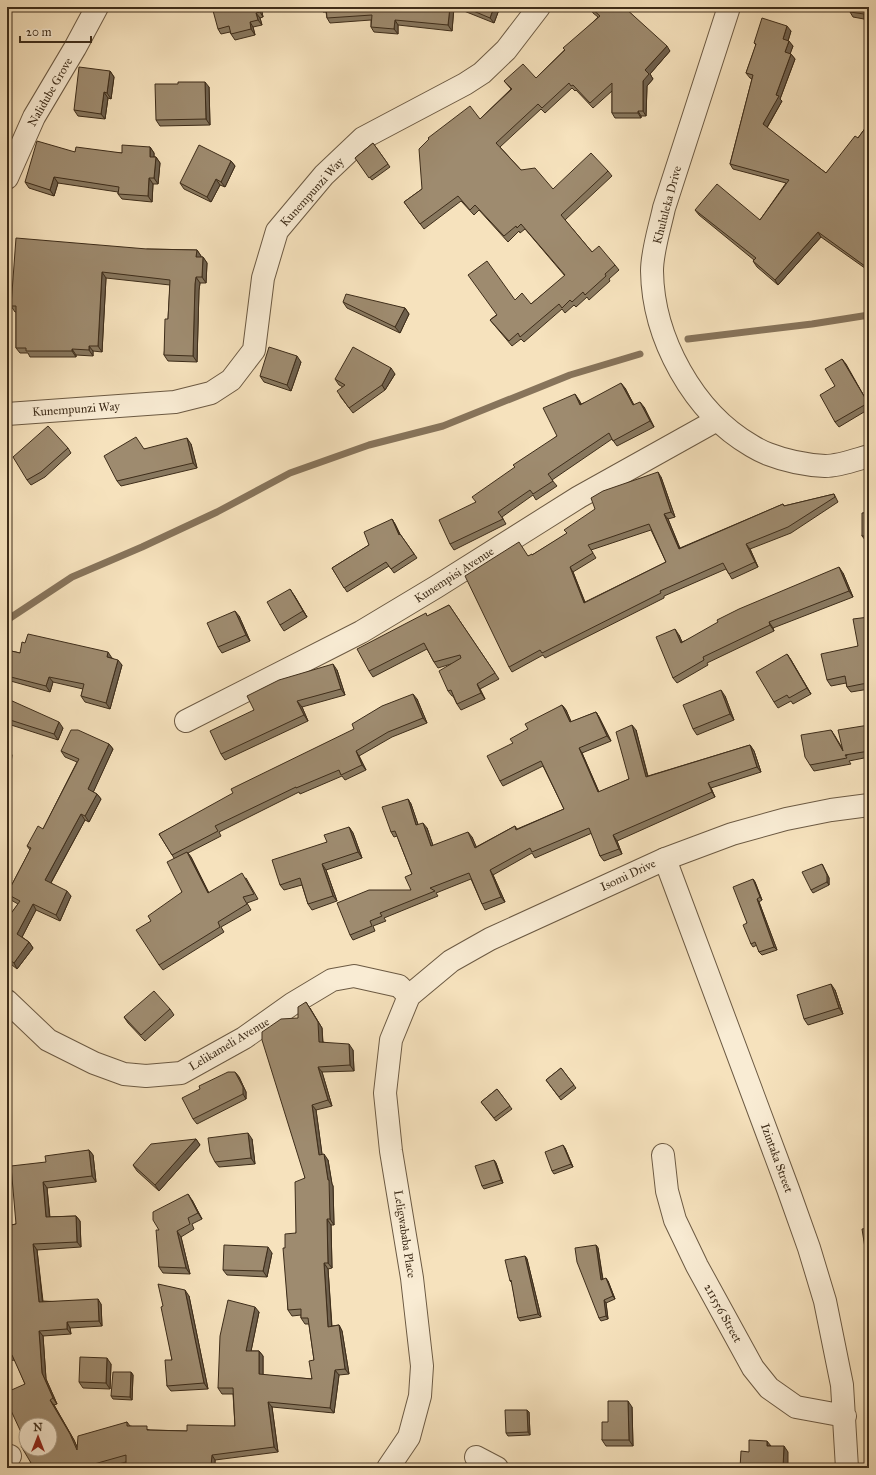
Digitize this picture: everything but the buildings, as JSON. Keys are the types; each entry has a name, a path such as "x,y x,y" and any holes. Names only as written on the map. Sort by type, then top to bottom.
{"street":[{"name":"Nalidube Grove","path":"7,178 34,117 75,48 97,7"},
{"name":"Kunempunzi Way","path":"7,414 175,402 211,393 231,380 254,350 263,278 277,230 324,175 363,138 465,84 482,73 506,50 539,7"},
{"name":"Khululeka Drive","path":"729,7 664,208 656,242 652,270 659,319 666,342 675,362 692,390 717,420 741,439 767,454 792,462 826,466 869,456"},
{"name":"Kunempisi Avenue","path":"186,721 361,632 436,588 504,543 579,497 717,420"},
{"name":"Isomi Drive","path":"409,996 451,961 490,939 665,859 732,834 786,819 831,810 869,805"},
{"name":"Izintaka Street","path":"665,859 809,1248 827,1307 842,1385 847,1468"},
{"name":"Lelikameli Avenue","path":"7,1001 48,1040 94,1063 124,1074 146,1076 181,1073 244,1038 292,1004 332,980 354,976 399,986 409,996"},
{"name":"Leligwababa Place","path":"388,1468 409,1438 420,1396 422,1366 412,1278 391,1151 385,1094 391,1040 409,996"},
{"name":"211556 Street","path":"663,1155 667,1191 675,1220 697,1266 753,1368 769,1388 796,1407 845,1416"},
{"path":"476,1458 497,1468"}],"waterway":[{"path":"688,339 812,324 869,315"},
{"path":"7,620 72,577 142,547 217,512 290,473 369,445 443,426 570,375 640,354"}]}
